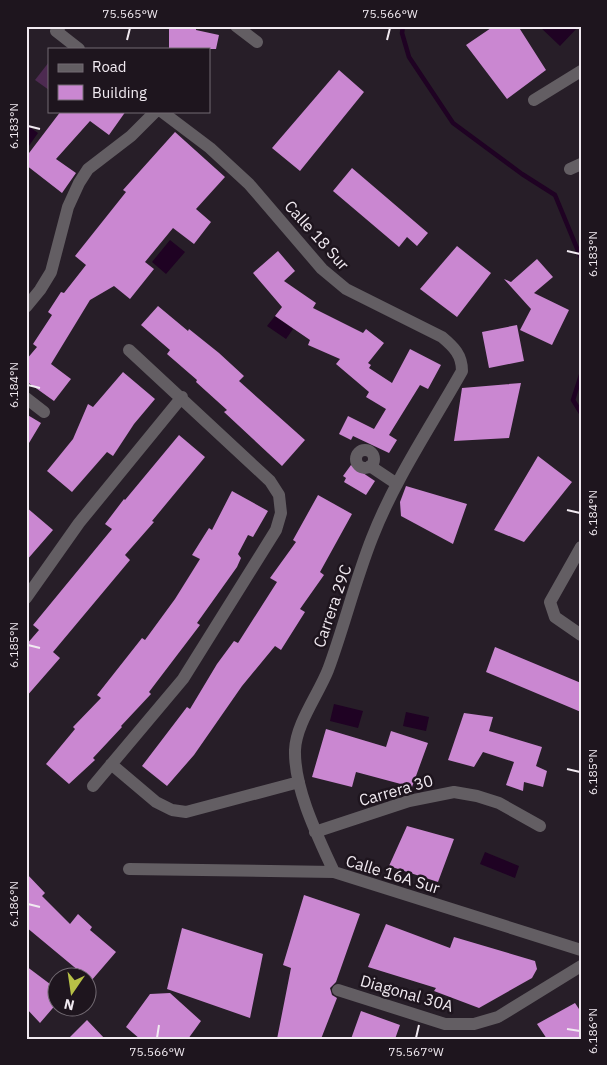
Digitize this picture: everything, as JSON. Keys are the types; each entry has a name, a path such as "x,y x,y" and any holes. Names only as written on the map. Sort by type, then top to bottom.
{"street":[{"path":"236,26 257,42"},
{"path":"58,29 78,48"},
{"path":"534,100 581,71"},
{"path":"26,307 40,290 51,272 68,207 79,183 88,170 131,136 155,112"},
{"name":"Calle 18 Sur","path":"162,112 210,148 249,184 322,269 346,289 442,337 454,346 462,360"},
{"path":"93,786 183,679 257,563 276,530 282,513 279,495 270,481 130,350"},
{"name":"Carrera 29C","path":"334,872 315,832 299,782 295,764 295,747 300,728 328,671 372,538 397,484 462,371 462,360"},
{"path":"26,598 79,523 182,397"},
{"path":"26,398 44,412"},
{"path":"370,466 397,484"},
{"path":"581,547 550,602 554,617 581,635"},
{"path":"111,764 156,802 172,810 186,812 299,782"},
{"name":"Carrera 30","path":"315,832 409,801 454,792 477,796 499,803 540,826"},
{"name":"Calle 16A Sur","path":"129,869 334,872 578,949"},
{"name":"Diagonal 30A","path":"338,990 445,1024 474,1024 498,1017 577,968 578,949"}],"shaded area":[{"path":"539,26 579,26 560,46"},
{"path":"48,63 48,89 35,80"},
{"path":"28,126 38,133 26,150 26,129"},
{"path":"170,240 185,252 166,274 152,262"},
{"path":"275,316 293,329 286,339 267,326"},
{"path":"334,704 363,711 358,728 330,721"},
{"path":"406,712 429,717 426,731 403,726"},
{"path":"485,852 519,866 515,878 480,864"}],"building":[{"path":"169,26 196,26 196,30 219,35 216,49 169,48"},
{"path":"494,26 518,26 546,70 507,99 466,45"},
{"path":"339,70 364,92 300,171 272,148"},
{"path":"60,112 125,112 109,135 90,121 56,159 76,173 62,193 26,165 26,157"},
{"path":"175,132 225,177 196,209 211,222 194,244 173,228 145,262 154,269 130,299 114,286 90,300 51,364 71,379 54,401 26,381 26,360 37,347 33,344 52,315 48,312 61,292 64,293 86,265 75,256 126,192 123,190"},
{"path":"352,168 428,233 417,246 407,237 399,247 333,191"},
{"path":"457,246 491,273 457,317 420,289"},
{"path":"278,251 295,271 284,281 316,303 313,308 363,333 366,329 384,343 368,363 371,365 369,368 392,383 410,349 441,365 428,389 420,385 389,435 397,440 389,453 353,436 351,440 339,434 348,416 374,429 386,409 366,397 369,392 336,364 340,359 308,345 310,340 275,316 282,307 253,273"},
{"path":"537,259 553,277 534,293 569,310 552,345 520,330 531,309 504,279 511,282"},
{"path":"158,306 219,353 244,376 239,381 305,440 282,466 224,412 227,410 196,382 197,380 167,354 170,350 141,325"},
{"path":"517,325 524,361 489,368 482,332"},
{"path":"123,372 155,399 134,424 113,456 107,452 72,492 47,471 73,439 88,404 93,407"},
{"path":"521,383 509,438 454,441 462,388"},
{"path":"26,414 41,423 26,448"},
{"path":"179,435 205,457 152,521 154,522 125,555 130,560 53,652 60,658 26,697 26,645 39,630 33,625 112,529 105,524 124,499"},
{"path":"538,456 572,482 524,542 494,530"},
{"path":"351,465 375,481 366,495 344,482 346,478 343,476"},
{"path":"406,486 467,504 453,544 401,516 400,502"},
{"path":"232,491 268,511 253,537 248,535 238,554 241,558 237,567 197,623 200,625 149,692 151,694 93,758 95,760 69,784 46,764 75,729 73,727 101,698 97,695 142,638 145,640 175,599 200,559 192,555 209,528 212,530"},
{"path":"318,495 352,514 320,572 324,575 300,609 305,612 281,650 275,646 242,686 194,755 167,786 142,766 187,707 190,709 217,664 234,641 238,643 277,582 270,578 296,542 293,540"},
{"path":"26,507 53,530 26,561"},
{"path":"495,647 581,683 581,712 486,672"},
{"path":"464,713 493,717 489,731 542,747 536,766 547,771 543,787 524,782 523,791 506,785 514,762 483,752 474,767 448,760"},
{"path":"326,729 386,747 391,731 428,743 412,787 356,772 352,787 312,777"},
{"path":"407,826 454,839 438,882 389,866"},
{"path":"26,873 45,893 42,896 70,924 78,914 92,927 90,930 116,952 98,973 98,968 75,968 26,927"},
{"path":"304,895 360,914 336,982 330,988 332,995 337,998 321,1039 277,1039 291,968 283,965"},
{"path":"386,924 450,948 454,937 535,961 537,969 532,978 479,1008 434,991 436,988 368,967"},
{"path":"182,928 263,954 250,1018 167,989"},
{"path":"26,966 48,982 48,1014 40,1023 26,1008"},
{"path":"170,993 201,1021 188,1039 140,1039 126,1027 150,994"},
{"path":"575,1003 581,1012 581,1039 547,1039 537,1024"},
{"path":"361,1011 400,1025 395,1039 351,1039"},
{"path":"87,1020 105,1039 68,1039"}],"waterway":[{"path":"403,26 402,33 409,57 453,123 522,174 555,195 581,258"},
{"path":"581,375 573,400 581,413"}]}
